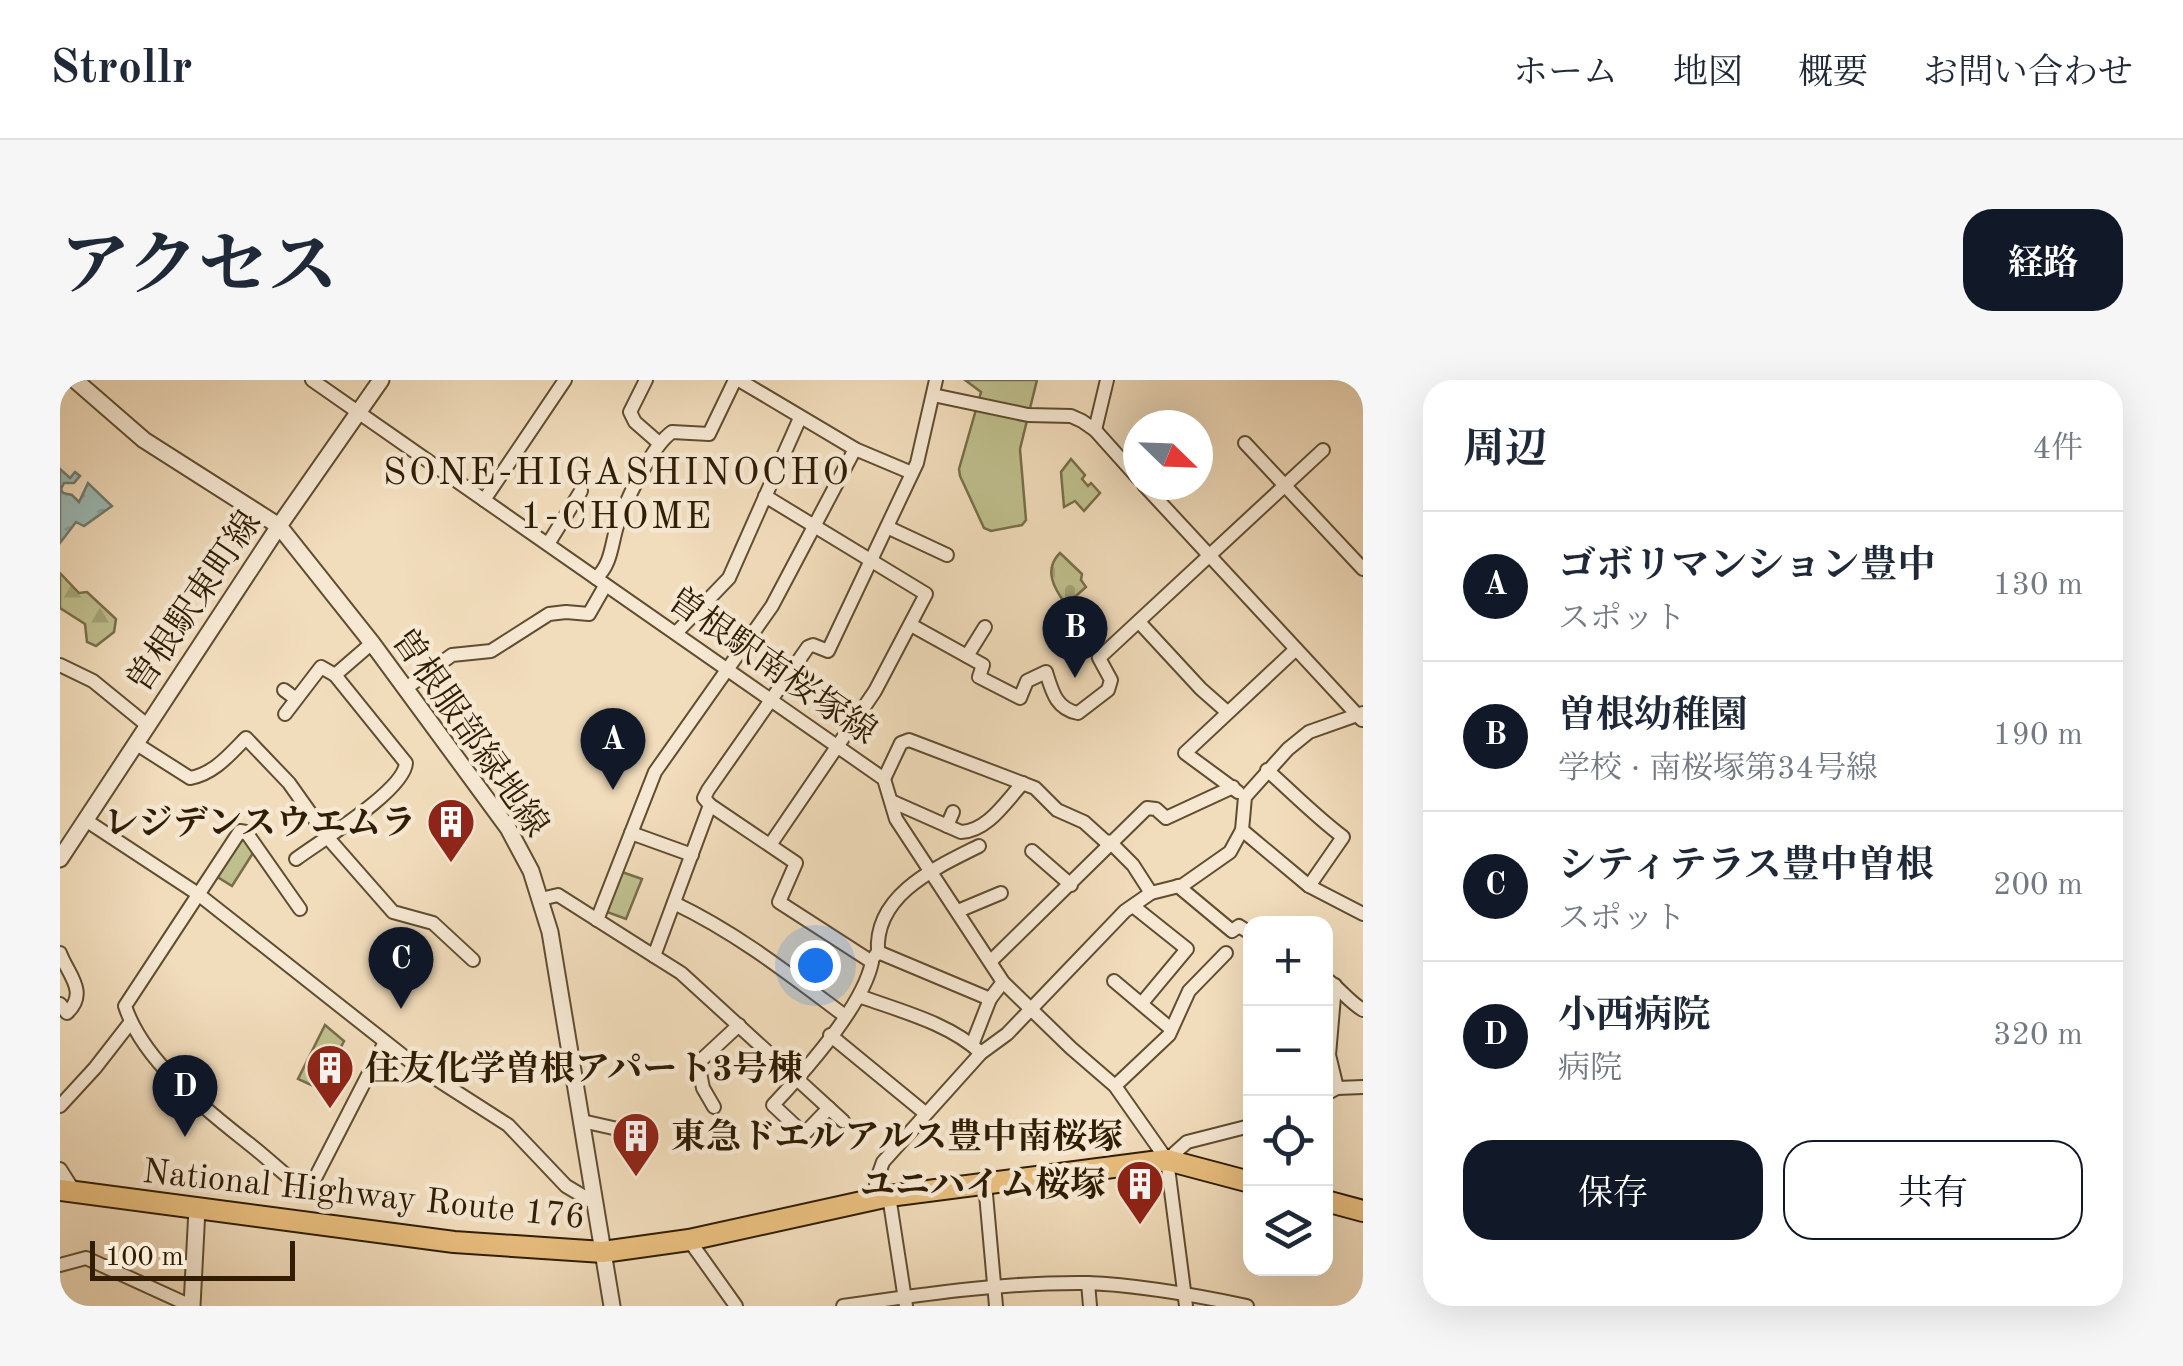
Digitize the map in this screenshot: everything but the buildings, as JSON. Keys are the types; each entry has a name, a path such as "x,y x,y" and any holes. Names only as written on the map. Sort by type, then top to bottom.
{"highway":[{"name":"National Highway Route 176","path":"67,1190 454,1242 604,1252 689,1240 883,1197 1168,1160 1243,1180"},
{"path":"1333,1203 1363,1211"}],"street":[{"name":"曽根服部緑地線","path":"74,380 144,440 280,526 491,802 524,857 550,932 612,1306"},
{"name":"曽根駅南桜塚線","path":"312,380 884,779 896,819 1003,982 1115,1086 1168,1160 1186,1299"},
{"name":"曽根駅東町線","path":"63,847 87,820 381,380"},
{"path":"484,500 565,380"},
{"path":"646,380 630,412 635,422 659,443"},
{"path":"406,688 452,655 491,651 549,614 589,614 619,518 659,443 672,432 709,434 737,380 855,449 912,473"},
{"path":"1095,430 1106,380"},
{"path":"990,999 875,957 778,902 796,863 704,798 808,647 813,645 828,652 912,473 934,387 1028,415 1071,416 1095,430 1123,461"},
{"path":"676,633 730,578 800,418"},
{"path":"1246,443 1363,569"},
{"path":"597,920 655,772 772,606 855,449"},
{"path":"911,624 983,666 979,676 1020,698 1027,682 1046,672 1055,699 1067,711 1078,713 1108,690 1111,680 1099,658 1323,450"},
{"path":"548,544 581,491"},
{"path":"765,496 926,594 876,691 770,844"},
{"path":"977,1049 1007,1034 1133,906 1151,894 1178,886 1230,852 1242,830 1245,797 1267,770 1309,732 1361,717 1158,500"},
{"path":"887,528 947,555"},
{"path":"1139,622 1200,689 1226,711"},
{"path":"967,656 985,626"},
{"path":"336,675 372,642"},
{"path":"1245,797 1185,753 1296,649"},
{"path":"60,665 93,681 147,725"},
{"path":"284,714 321,667 336,675 406,762 405,771 390,788 296,859"},
{"path":"284,690 296,699"},
{"path":"135,744 190,778 219,764 246,738 289,783 328,838 394,912 433,923 473,960"},
{"path":"884,779 900,742 909,740 1036,788 1058,810 1084,822 1110,842 1133,864 1151,894"},
{"path":"1267,770 1303,806 1343,836 1309,886"},
{"path":"891,800 961,832 975,830 995,815 1023,783"},
{"path":"991,961 1148,808 1156,809 1166,818 1233,787"},
{"path":"654,956 710,805"},
{"path":"947,826 953,812"},
{"path":"87,820 198,894 416,1066 508,1125 566,1186 593,1202"},
{"path":"300,909 246,832 240,830 124,1006 130,1023 169,1073 215,1119 308,1192 385,1042"},
{"path":"1242,830 1309,886 1363,914"},
{"path":"632,833 692,855"},
{"path":"829,1108 804,1134 773,1106 860,996 875,957 882,917 931,871 979,846"},
{"path":"1032,852 1071,885"},
{"path":"1178,886 1232,932 1239,926 1243,929"},
{"path":"958,912 1001,893"},
{"path":"541,898 558,895 681,973 843,1121"},
{"path":"674,903 741,939 845,1016"},
{"path":"1133,906 1187,949 1142,1003"},
{"path":"60,952 79,990 76,1004 67,1013 60,1004"},
{"path":"1115,1086 1169,1035 1189,991 1226,954"},
{"path":"1114,981 1171,1029"},
{"path":"905,1302 883,1197 876,1182 883,1162 977,1049 990,999 1003,982"},
{"path":"1333,985 1347,1001 1363,1010"},
{"path":"860,996 924,1019 977,1049"},
{"path":"60,1106 130,1023"},
{"path":"714,1107 703,1088 698,1063 739,1025"},
{"path":"830,1036 926,1113"},
{"path":"1333,1091 1363,1087"},
{"path":"582,1121 630,1132"},
{"path":"1168,1160 1187,1142 1243,1128"},
{"path":"60,1169 67,1190"},
{"path":"984,1183 996,1306"},
{"path":"60,1265 86,1258 102,1262 191,1306 197,1209"},
{"path":"689,1240 736,1306"},
{"path":"1088,1284 1090,1306"},
{"path":"843,1306 905,1302 994,1287 1088,1284 1247,1306"}],"green space":[{"path":"965,380 1037,380 1020,449 1026,520 1022,525 991,531 984,528 960,476 981,392"},
{"path":"1071,459 1085,475 1082,479 1100,493 1084,511 1075,501 1064,507 1061,472"},
{"path":"1060,553 1082,574 1086,587 1066,605 1054,586 1051,572"},
{"path":"60,573 79,593 87,592 116,619 114,632 96,646 87,642 85,624 60,608"},
{"path":"240,839 253,853 232,886 216,876"},
{"path":"622,872 642,879 626,919 607,912"},
{"path":"325,1025 344,1041 320,1089 298,1079"}],"water":[{"path":"60,469 70,478 75,472 80,476 74,483 64,483 63,493 79,502 88,483 112,506 84,526 76,522 60,543"}],"place":[{"name":"曽根幼稚園","path":"1075,678"},
{"name":"ゴボリマンション豊中","path":"613,790"},
{"name":"レジデンスウエムラ","path":"451,864"},
{"name":"シティテラス豊中曽根","path":"401,1009"},
{"name":"住友化学曽根アパート3号棟","path":"330,1110"},
{"name":"小西病院","path":"185,1137"},
{"name":"東急ドエルアルス豊中南桜塚","path":"636,1178"},
{"name":"ユニハイム桜塚","path":"1140,1226"}],"district":[{"name":"SONE-HIGASHINOCHO 1-CHOME","path":"617,492"}]}
